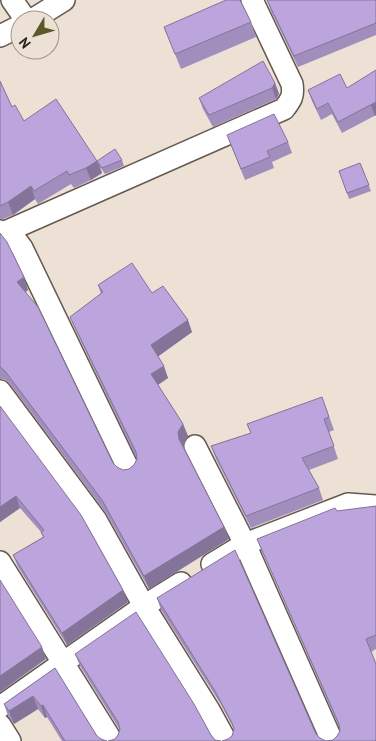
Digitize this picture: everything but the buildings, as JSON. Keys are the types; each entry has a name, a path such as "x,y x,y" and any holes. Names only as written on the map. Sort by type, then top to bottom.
{"street":[{"path":"48,10 64,0"},
{"path":"3,232 284,108 291,100 292,84 252,0"},
{"path":"3,232 13,236 22,248 129,470"},
{"path":"0,391 96,520 144,606 209,710 226,741"},
{"path":"195,446 245,544 332,741"},
{"path":"0,707 144,606 245,544 348,504 376,506"},
{"path":"0,562 112,741"},
{"path":"0,725 10,741"}]}
